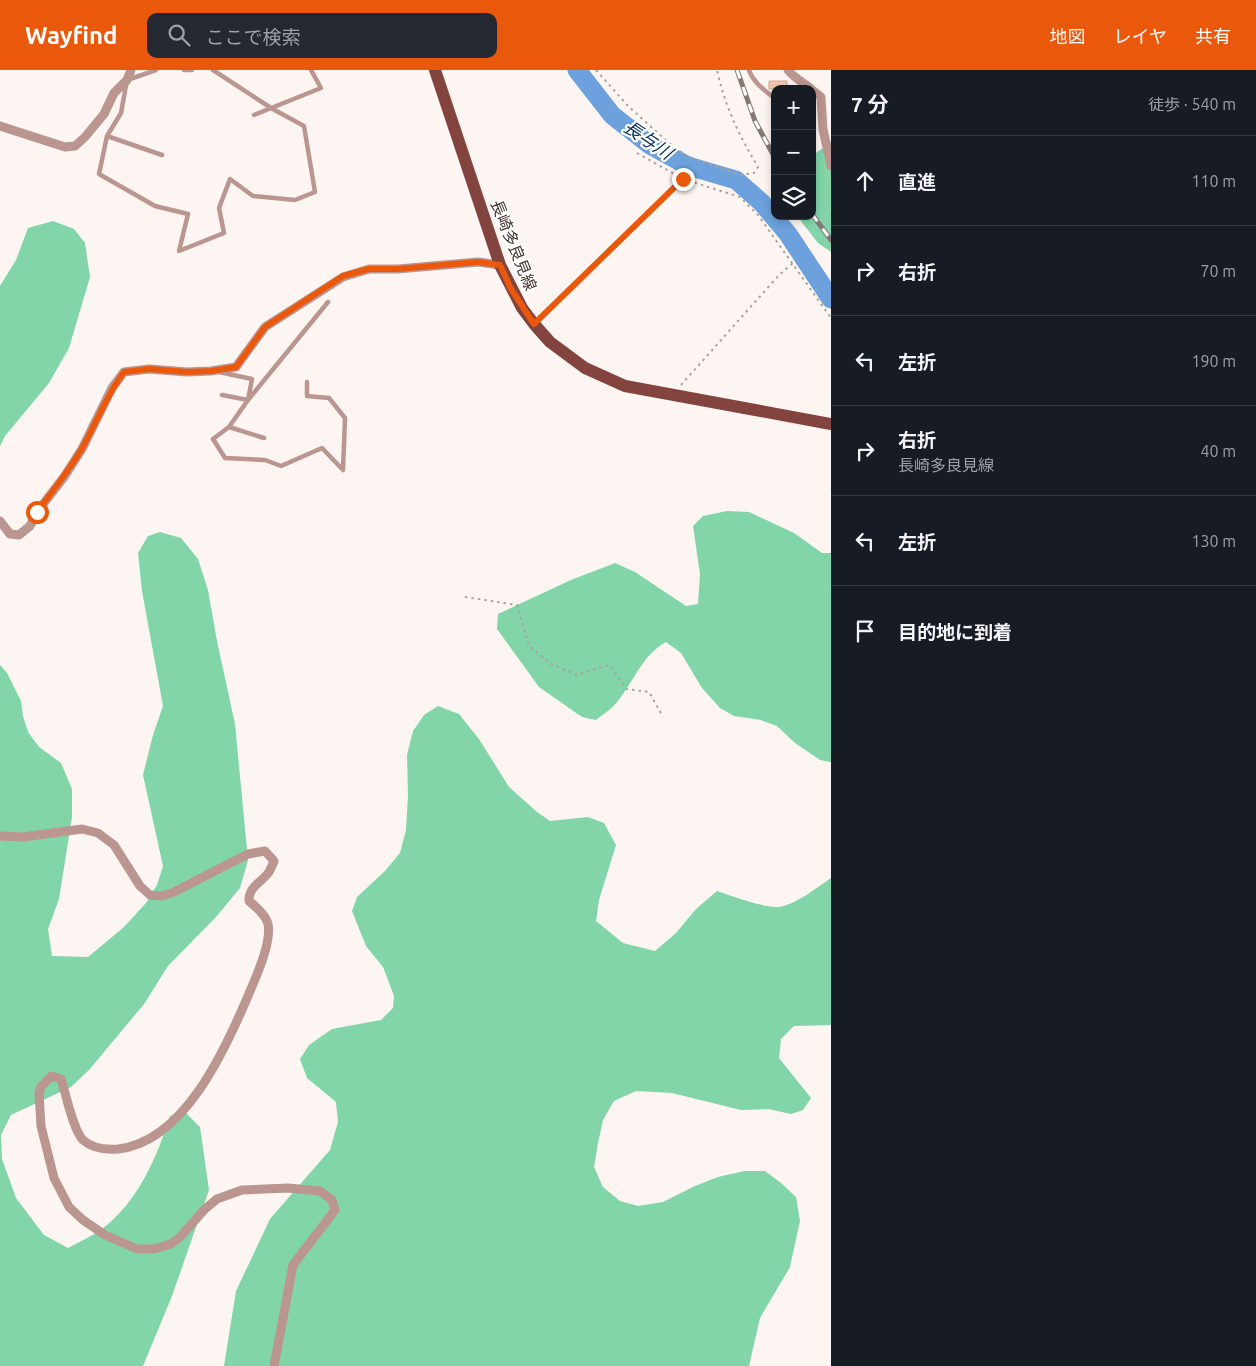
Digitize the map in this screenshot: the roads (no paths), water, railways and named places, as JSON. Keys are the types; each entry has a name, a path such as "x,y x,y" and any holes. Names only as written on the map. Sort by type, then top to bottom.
{"main road":[{"name":"長崎多良見線","path":"435,70 500,265 511,289 534,324 550,342 585,368 625,386 831,424"}],"street":[{"path":"0,126 65,146 75,146 85,138 104,114 114,93 127,80 131,70"},
{"path":"788,70 807,85"},
{"path":"816,93 821,97 823,129 831,166"},
{"path":"0,521 10,534 19,534 30,526 37,512 64,477 82,449 112,388 124,372 149,369 187,372 211,371 236,367 265,327 343,276 369,269 398,269 478,262 500,265"},
{"path":"0,836 23,837 82,830 98,833 114,845 140,886 150,895 161,896 172,893 248,854 265,851 274,861 269,872 251,890 249,896 249,901 260,911 268,924 267,944 258,973 235,1026 202,1086 172,1122 150,1139 125,1148 109,1150 94,1147 82,1139 75,1127 62,1079 51,1076 41,1086 39,1093 41,1126 54,1178 69,1207 105,1235 137,1249 154,1249 171,1244 217,1199 242,1190 288,1188 320,1191 332,1200 335,1210 293,1265 274,1366"}],"lane":[{"path":"156,70 127,80 121,113 107,136 99,174 155,206 188,214 179,251 224,233 219,208 230,179 253,196 295,200 315,192 304,126 271,108 213,70"},
{"path":"184,70 192,70"},
{"path":"254,115 320,88 311,70"},
{"path":"749,70 751,77 761,88 771,95"},
{"path":"107,136 162,155"},
{"path":"307,382 307,396 329,398 346,418 343,470 322,448 281,466 265,460 225,458 213,439 229,427 248,400 328,302"},
{"path":"211,371 252,379 248,400"},
{"path":"222,395 248,400"},
{"path":"229,427 264,438"}],"waterway":[{"name":"長与川","path":"577,70 612,115 650,145 688,166 736,180 762,203 788,234 831,299"}],"railway":[{"path":"737,70 755,121 771,151"},
{"path":"816,219 831,240"}]}
